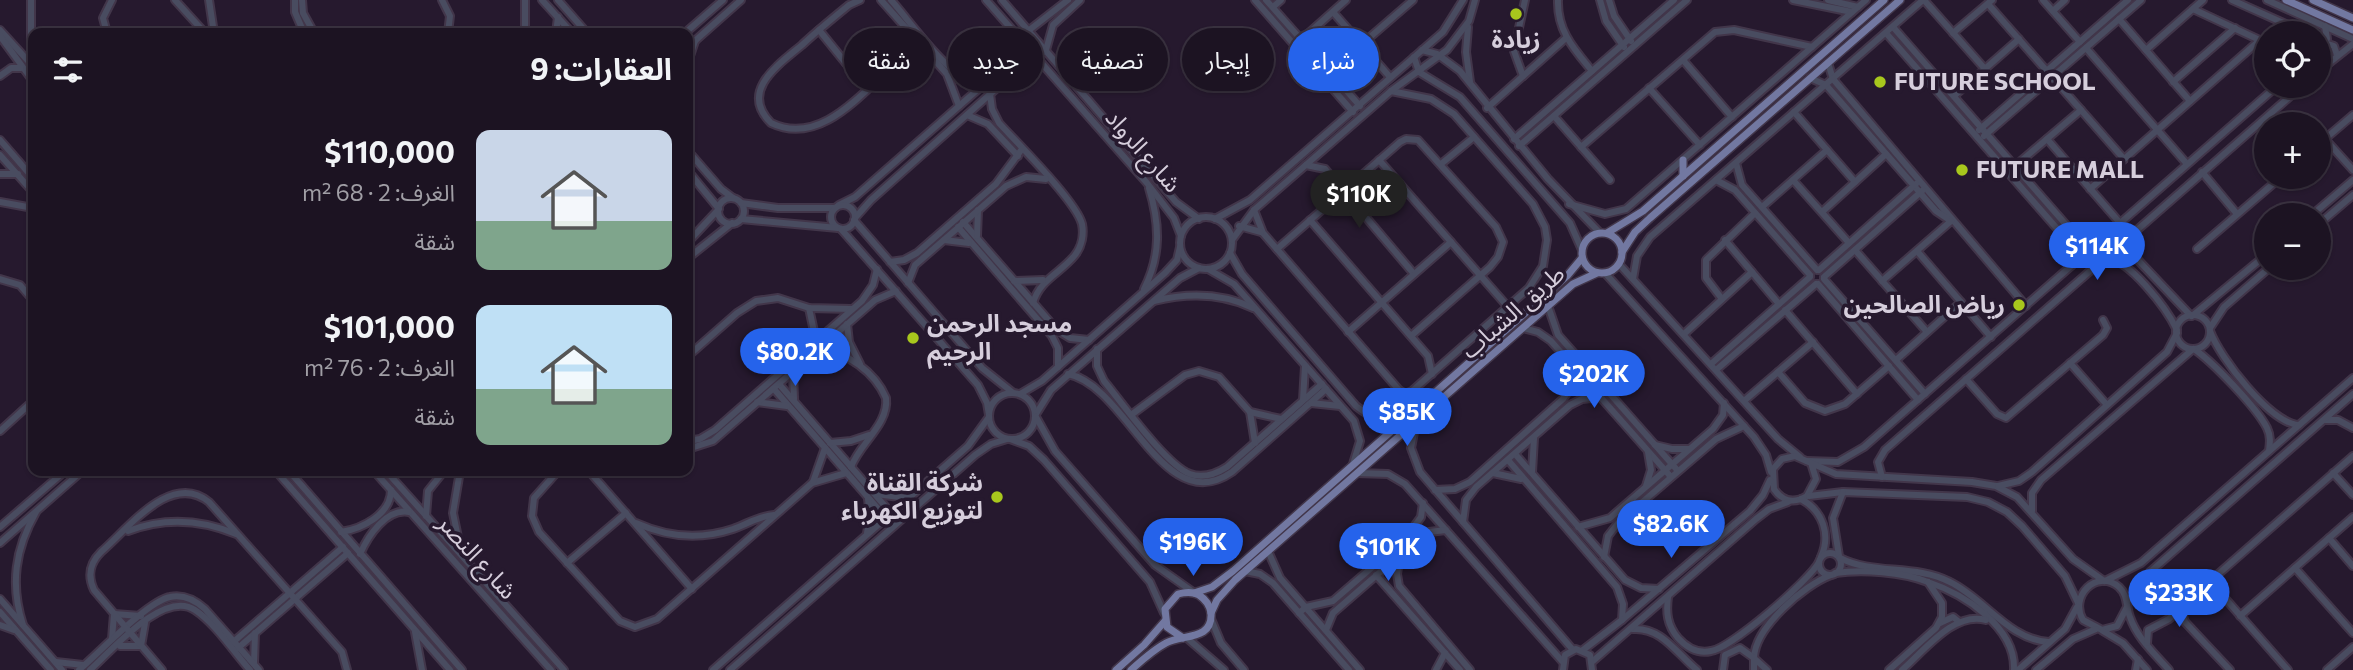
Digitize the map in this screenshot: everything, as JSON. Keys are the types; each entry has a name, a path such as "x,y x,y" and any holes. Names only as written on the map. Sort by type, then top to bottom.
{"main road":[{"path":"1884,0 1643,211 1603,233 1588,238 1582,254 1589,269 1601,273 1619,264 1622,251 1635,232 1900,0"},
{"path":"2286,0 2353,30"},
{"path":"2314,0 2353,18"},
{"path":"1683,160 1683,176"},
{"path":"1603,233 1617,240 1622,251"},
{"name":"طريق الشباب","path":"1194,593 1224,578 1567,276 1582,254"},
{"name":"طريق الشباب","path":"1211,615 1222,593 1245,571 1581,278 1601,273"},
{"path":"1116,670 1144,645 1164,617 1173,597 1194,593 1205,600 1211,615 1205,630 1164,644 1131,670"},
{"path":"1164,617 1170,631 1185,638"}],"street":[{"path":"31,0 31,28"},
{"path":"106,28 103,18 112,0"},
{"path":"175,0 200,28"},
{"path":"209,0 213,28"},
{"path":"295,0 295,12 301,28"},
{"path":"302,0 303,13 311,28"},
{"path":"442,0 450,16 449,28"},
{"path":"525,0 525,28"},
{"path":"542,0 568,28"},
{"path":"558,0 582,28"},
{"path":"692,28 723,0"},
{"path":"693,43 741,0"},
{"path":"860,0 850,2 766,77 758,96 763,116 781,128 811,129 830,120 863,91"},
{"path":"881,0 906,28"},
{"path":"891,0 948,64"},
{"name":"شارع الرواد","path":"986,0 1010,28"},
{"name":"شارع الرواد","path":"1002,0 1026,28"},
{"path":"1031,28 1069,2 1080,0"},
{"path":"1255,0 1359,119"},
{"path":"1266,0 1291,28"},
{"path":"1273,7 1281,0"},
{"path":"1315,28 1346,0"},
{"path":"1379,29 1413,0"},
{"path":"1020,394 1036,386 1172,267 1180,247 1181,236 1188,225 1199,219 1214,219 1250,200 1450,25 1463,0"},
{"path":"1472,86 1466,52 1469,21 1475,0"},
{"path":"1522,76 1514,51 1525,0"},
{"path":"1558,0 1558,15 1566,38 1592,71"},
{"path":"1600,0 1606,21 1628,52"},
{"path":"1609,0 1614,16 1634,46"},
{"path":"1514,139 1674,0"},
{"path":"1519,146 1687,0"},
{"path":"1793,0 1852,12"},
{"path":"1828,0 1858,7"},
{"path":"1569,204 1605,214 1619,212 1683,160 1866,0"},
{"path":"1633,279 1637,256 1642,246 1924,0 1985,69"},
{"path":"2043,0 2080,42"},
{"path":"2053,11 2064,0"},
{"path":"1980,140 1984,131 2047,71 2127,0"},
{"path":"1975,134 1984,131 2052,77 2141,0"},
{"path":"2146,50 2203,0"},
{"path":"2232,0 2279,21"},
{"path":"2267,0 2314,21"},
{"path":"1043,53 1054,25 1069,2"},
{"path":"1953,33 1990,2 2124,159"},
{"path":"2193,9 2254,37"},
{"path":"1333,12 1348,28"},
{"path":"557,28 558,17"},
{"path":"2119,19 2190,101"},
{"path":"1208,269 1221,264 1230,253 1232,240 1239,226 1254,210 1391,91 1440,56 1469,21"},
{"path":"1893,27 2089,251"},
{"path":"2173,82 2235,28"},
{"path":"1581,147 1715,32 1727,29 1812,47"},
{"path":"2331,29 2353,41 2331,60"},
{"path":"0,30 28,61"},
{"path":"819,30 844,61"},
{"path":"1886,33 2082,257"},
{"path":"0,36 28,76"},
{"path":"1487,108 1566,38"},
{"path":"1954,96 2019,39"},
{"path":"693,48 696,40"},
{"path":"2331,45 2337,55"},
{"name":"شارع الرواد","path":"1043,47 1183,209 1199,219"},
{"path":"2085,48 2187,164"},
{"path":"2090,189 2254,48"},
{"path":"1422,50 1440,56 1472,86 1487,108 1569,204 1603,233"},
{"path":"1414,57 1419,72 1460,97 1570,223 1582,254"},
{"path":"1683,60 1732,117"},
{"path":"934,61 948,78"},
{"path":"1828,62 1833,79 2026,306"},
{"path":"1379,64 1390,77"},
{"name":"شارع الرواد","path":"1043,65 1147,183 1174,218 1181,236"},
{"path":"0,76 11,68 21,68"},
{"path":"1810,78 1826,85 1938,214 1951,221"},
{"path":"1460,97 1472,86"},
{"path":"1650,88 1700,145"},
{"path":"955,91 959,106"},
{"path":"976,91 855,197 837,207 831,219 978,385 994,431 1029,446 1044,460 1155,590 1164,617"},
{"path":"693,254 741,219 840,229 849,227 993,91"},
{"path":"1347,91 1366,113"},
{"path":"1254,210 1263,233 1401,393 1412,391 1446,362 1529,288 1544,266 1547,253 1545,227 1533,204 1454,114 1431,99 1391,91"},
{"path":"990,94 995,116 1020,153"},
{"path":"1416,422 1412,439 1413,457 1427,481 1573,650 1583,650 1749,511 1763,495 1782,459 1838,462 1856,453 2263,98"},
{"path":"1882,477 1878,462 1881,453 2288,98"},
{"path":"2015,166 2081,110"},
{"path":"1794,112 1855,182"},
{"path":"967,115 988,124 1048,179 1078,215 1083,234 1076,254 1048,278 1036,293 1033,303"},
{"path":"2331,134 2353,115"},
{"path":"1554,116 1610,180"},
{"path":"1441,163 1474,137"},
{"path":"1277,249 1400,142 1412,138 1423,144 1501,234 1502,250 1480,276 1410,336"},
{"path":"2047,138 2120,223"},
{"path":"0,140 28,172"},
{"path":"2331,146 2353,170"},
{"path":"1324,150 1325,169 1415,274"},
{"path":"1762,207 1827,150"},
{"path":"890,262 904,260 917,253 1009,170 1020,153"},
{"path":"1822,212 1886,154"},
{"path":"0,155 28,186"},
{"path":"693,158 721,189 741,203 778,208 851,208 855,219 890,262 988,375 1012,393"},
{"path":"1379,160 1508,307"},
{"path":"1736,163 1739,180 1814,273 1817,284 1918,400"},
{"path":"1306,165 1325,169"},
{"path":"1009,170 1015,173 1016,179"},
{"path":"2202,172 2238,214"},
{"path":"0,174 18,174"},
{"path":"908,283 911,269 1016,179 1037,176 1048,179"},
{"path":"693,178 718,210 722,220 732,223"},
{"path":"1716,180 1735,190 1814,273 1824,278 1925,394"},
{"path":"1793,180 1849,243"},
{"path":"1714,367 1779,304 1920,180"},
{"path":"2326,203 2353,180"},
{"path":"1142,294 1153,268 1158,239 1158,225 1147,183"},
{"path":"1714,367 1817,284 1926,187"},
{"path":"2197,249 2267,189"},
{"path":"2331,214 2353,195"},
{"path":"2151,196 2162,208"},
{"path":"693,237 725,200 733,198"},
{"path":"0,202 28,207"},
{"path":"741,203 744,211 741,219"},
{"path":"974,241 978,210"},
{"path":"1722,299 1706,278 1704,266 1709,255 1755,213"},
{"path":"1214,219 1226,227 1232,240"},
{"path":"1310,220 1428,356 1432,374"},
{"path":"1882,281 1951,221"},
{"path":"960,225 1054,339 1059,358 1058,367"},
{"path":"1239,226 1263,233"},
{"path":"2129,236 2138,260 2171,299 2192,316 2203,318 2224,357 2272,413 2284,422 2299,425"},
{"path":"944,240 974,241 1061,333 1079,341 1089,340"},
{"path":"1725,240 1779,304"},
{"path":"1348,332 1451,242"},
{"path":"1180,247 1188,262 1227,279 1348,413 1359,433 1359,449 1353,464"},
{"path":"1855,250 1927,332"},
{"path":"1917,251 1990,337"},
{"path":"1230,253 1242,274 1356,406 1369,416 1383,420 1406,417"},
{"path":"2104,259 2123,263 2163,307 2180,343 2194,349 2215,366 2262,421 2270,435 2269,451"},
{"path":"1619,264 1777,439 1807,462 1836,474 1996,486 2017,497 2073,559 2119,588 2134,628 2169,670"},
{"path":"1996,486 2025,477 2167,352 2180,322 2192,316 2254,266"},
{"path":"730,670 982,449 1028,433 1045,396 1180,278 1199,268"},
{"path":"693,439 708,435 793,371 869,294 877,269"},
{"path":"1684,334 1752,272"},
{"path":"1601,273 1744,426 1760,446 1777,494 1792,501"},
{"path":"2241,277 2248,286"},
{"path":"1014,281 1032,283 1048,278"},
{"path":"0,279 20,285 28,294"},
{"path":"2034,516 2030,500 2035,486 2135,397 2194,349 2205,345 2210,329 2224,307 2255,280"},
{"path":"693,447 713,441 818,345 875,300 896,292"},
{"path":"869,294 875,300"},
{"path":"1152,302 1179,296 1208,296 1230,300 1257,310"},
{"path":"693,352 737,313 756,301 778,298 809,308 853,309"},
{"path":"1896,360 1961,302"},
{"path":"1548,306 1551,321 1562,340 1678,471"},
{"path":"809,308 818,345"},
{"path":"1785,310 1857,394"},
{"path":"1966,379 1997,414 2006,418 2105,332 2107,326 2103,320"},
{"path":"552,476 538,489 532,516 539,532 620,621 635,627 651,624 812,483 849,470 870,434 885,415 886,398 860,366 849,342 846,324"},
{"path":"1523,328 1538,332 1556,346 1671,477"},
{"path":"1054,339 1061,333"},
{"path":"1556,346 1558,340 1562,340"},
{"path":"1744,401 1813,342"},
{"path":"818,345 837,352 860,366"},
{"path":"1097,349 1097,366 1104,381 1131,415 1169,458 1190,474 1200,476 1219,472 1303,400 1324,387"},
{"path":"1428,356 1446,362"},
{"path":"1964,360 1974,372"},
{"path":"2070,363 2107,405"},
{"path":"1303,400 1304,364"},
{"path":"1778,372 1805,402 1817,410 1839,408 1889,366"},
{"path":"1435,490 1455,489 1467,484 1563,399 1571,387 1574,367"},
{"path":"791,404 793,371"},
{"path":"1131,415 1185,375 1199,371 1219,377 1250,412 1255,443"},
{"path":"1068,374 1096,386 1172,472 1197,483 1224,477 1311,403 1317,393"},
{"path":"1804,498 1815,509 1823,524 1826,539 1820,560 1824,573 1859,572 1927,581 1948,591 2005,634 2012,649 2016,670 2071,621 2089,585 2141,564 2353,378"},
{"path":"1096,386 1104,381"},
{"path":"776,386 889,516"},
{"path":"2127,387 2135,397"},
{"path":"1578,527 1610,518 1718,425 1723,415 1722,401 1732,388"},
{"path":"712,670 968,446 989,416 996,399 1012,393 1020,394 1032,404 1055,451 1155,565 1194,593"},
{"path":"2036,670 2059,649 2080,635 2112,628 2121,622 2127,604 2143,579 2353,394"},
{"path":"1463,522 1466,500 1473,490 1570,405 1588,398 1601,397"},
{"path":"1563,399 1570,405"},
{"path":"755,400 791,404"},
{"path":"1311,403 1340,406"},
{"path":"0,430 28,405"},
{"path":"1348,413 1353,412 1356,406"},
{"path":"1250,412 1282,419"},
{"path":"2323,420 2338,420 2353,428"},
{"path":"1604,557 1608,536 1616,525 1722,435 1744,426"},
{"path":"828,445 870,434"},
{"path":"1532,474 1530,459 1534,437"},
{"path":"1655,444 1672,449 1691,449"},
{"path":"812,483 828,445"},
{"path":"1645,488 1651,470 1647,450"},
{"path":"1515,454 1625,580 1641,588 1659,589"},
{"path":"2148,645 2148,630 2169,620 2209,580 2353,456"},
{"path":"1507,460 1617,587 1623,604 1622,620"},
{"path":"1804,498 1816,479 1807,462"},
{"path":"1357,473 1388,474 1414,492 1562,667 1573,650"},
{"path":"1493,473 1525,481"},
{"path":"2333,473 2353,495"},
{"path":"0,527 59,476"},
{"path":"0,543 76,476"},
{"path":"280,476 450,670"},
{"path":"293,476 462,670"},
{"name":"شارع النصر","path":"378,476 551,670"},
{"path":"391,476 564,670"},
{"path":"428,476 433,481"},
{"path":"426,516 428,491 438,476"},
{"path":"459,476 453,513 462,554"},
{"path":"593,476 692,589"},
{"path":"1414,492 1418,484 1427,481"},
{"path":"1936,496 1942,487 1938,481"},
{"path":"1957,497 1954,488 1961,482"},
{"path":"1467,484 1473,490"},
{"path":"341,532 366,524 388,504 391,490"},
{"path":"162,670 94,590 89,574 95,558 123,533 163,499 182,491 201,496 238,535 342,652 347,670"},
{"path":"2224,491 2232,500"},
{"path":"1754,670 1756,642 1764,628 1816,583 1833,574 1842,565 1833,518 1843,492"},
{"path":"1592,670 1593,661 1769,509 1804,498 1843,492 1957,497 1988,502 2015,519 2065,576 2083,621 2123,643 2147,670"},
{"path":"870,495 909,498"},
{"path":"866,535 870,495"},
{"path":"1544,502 1550,496"},
{"path":"1299,613 1306,607 1333,601 1411,533 1421,517 1423,503"},
{"path":"360,554 368,537 390,516 405,511 411,512"},
{"path":"1749,511 1756,519"},
{"path":"23,625 15,592 16,567 21,542 36,512"},
{"path":"568,563 626,513"},
{"path":"632,521 661,532 691,536 721,532 758,518 776,515"},
{"path":"2240,616 2353,517"},
{"path":"1610,518 1616,525"},
{"path":"123,533 151,524 181,521 220,527 238,535"},
{"path":"1456,540 1469,529"},
{"path":"1325,630 1333,613 1417,540 1429,532 1448,531"},
{"path":"1411,533 1416,534 1417,540"},
{"path":"2329,538 2353,565"},
{"path":"234,647 255,633 343,547"},
{"path":"849,551 857,559"},
{"path":"1268,551 1275,572 1360,670"},
{"path":"1723,670 1722,661 1730,648 1808,577 1829,552 1854,563 1911,569 1940,577 1961,588 2025,637 2051,641 2059,649"},
{"path":"234,647 292,596 348,553"},
{"path":"1400,554 1397,580 1402,592 1471,670"},
{"path":"1144,576 1152,573 1155,565"},
{"path":"2295,568 2353,633"},
{"path":"1245,571 1267,578 1349,670"},
{"path":"1376,575 1460,670"},
{"path":"1388,588 1390,581 1397,580"},
{"path":"1617,587 1625,580"},
{"path":"2209,580 2288,670"},
{"path":"1927,581 1942,603 1939,624"},
{"path":"384,594 391,589"},
{"path":"1668,597 1666,609 1671,628 1682,643 1696,651 1746,649 1768,670"},
{"path":"0,599 62,670"},
{"path":"2184,604 2182,613 2185,622 2230,670"},
{"path":"79,670 87,667 143,618 164,607 190,607 254,668"},
{"path":"0,612 49,669"},
{"path":"114,614 143,618"},
{"path":"114,614 114,644"},
{"path":"1211,615 1216,635 1244,670"},
{"path":"1889,670 1939,624 1953,617 1958,621"},
{"path":"1902,670 1958,621 1975,617 1992,622"},
{"path":"141,646 143,618"},
{"path":"0,625 18,632"},
{"path":"413,627 422,670"},
{"path":"2005,634 2010,633 2011,628"},
{"path":"1631,629 1646,629 1659,635 1697,670"},
{"path":"523,638 531,632"},
{"path":"254,668 255,633"},
{"path":"1185,638 1224,670"},
{"path":"114,644 141,646"},
{"path":"2327,670 2353,647"},
{"path":"1215,660 1217,654 1227,650"},
{"path":"1583,650 1593,661"},
{"path":"1689,663 1696,659 1696,651"},
{"path":"1436,670 1445,653"},
{"path":"2136,670 2138,660"},
{"path":"55,662 87,667"}],"place":[{"name":"زيادة","path":"1516,14"},
{"name":"FUTURE SCHOOL","path":"1880,82"},
{"name":"FUTURE MALL","path":"1962,170"},
{"name":"رياض الصالحين","path":"2019,305"},
{"name":"مسجد الرحمن الرحيم","path":"913,338"},
{"name":"شركة القناة لتوزيع الكهرباء","path":"997,497"}]}
